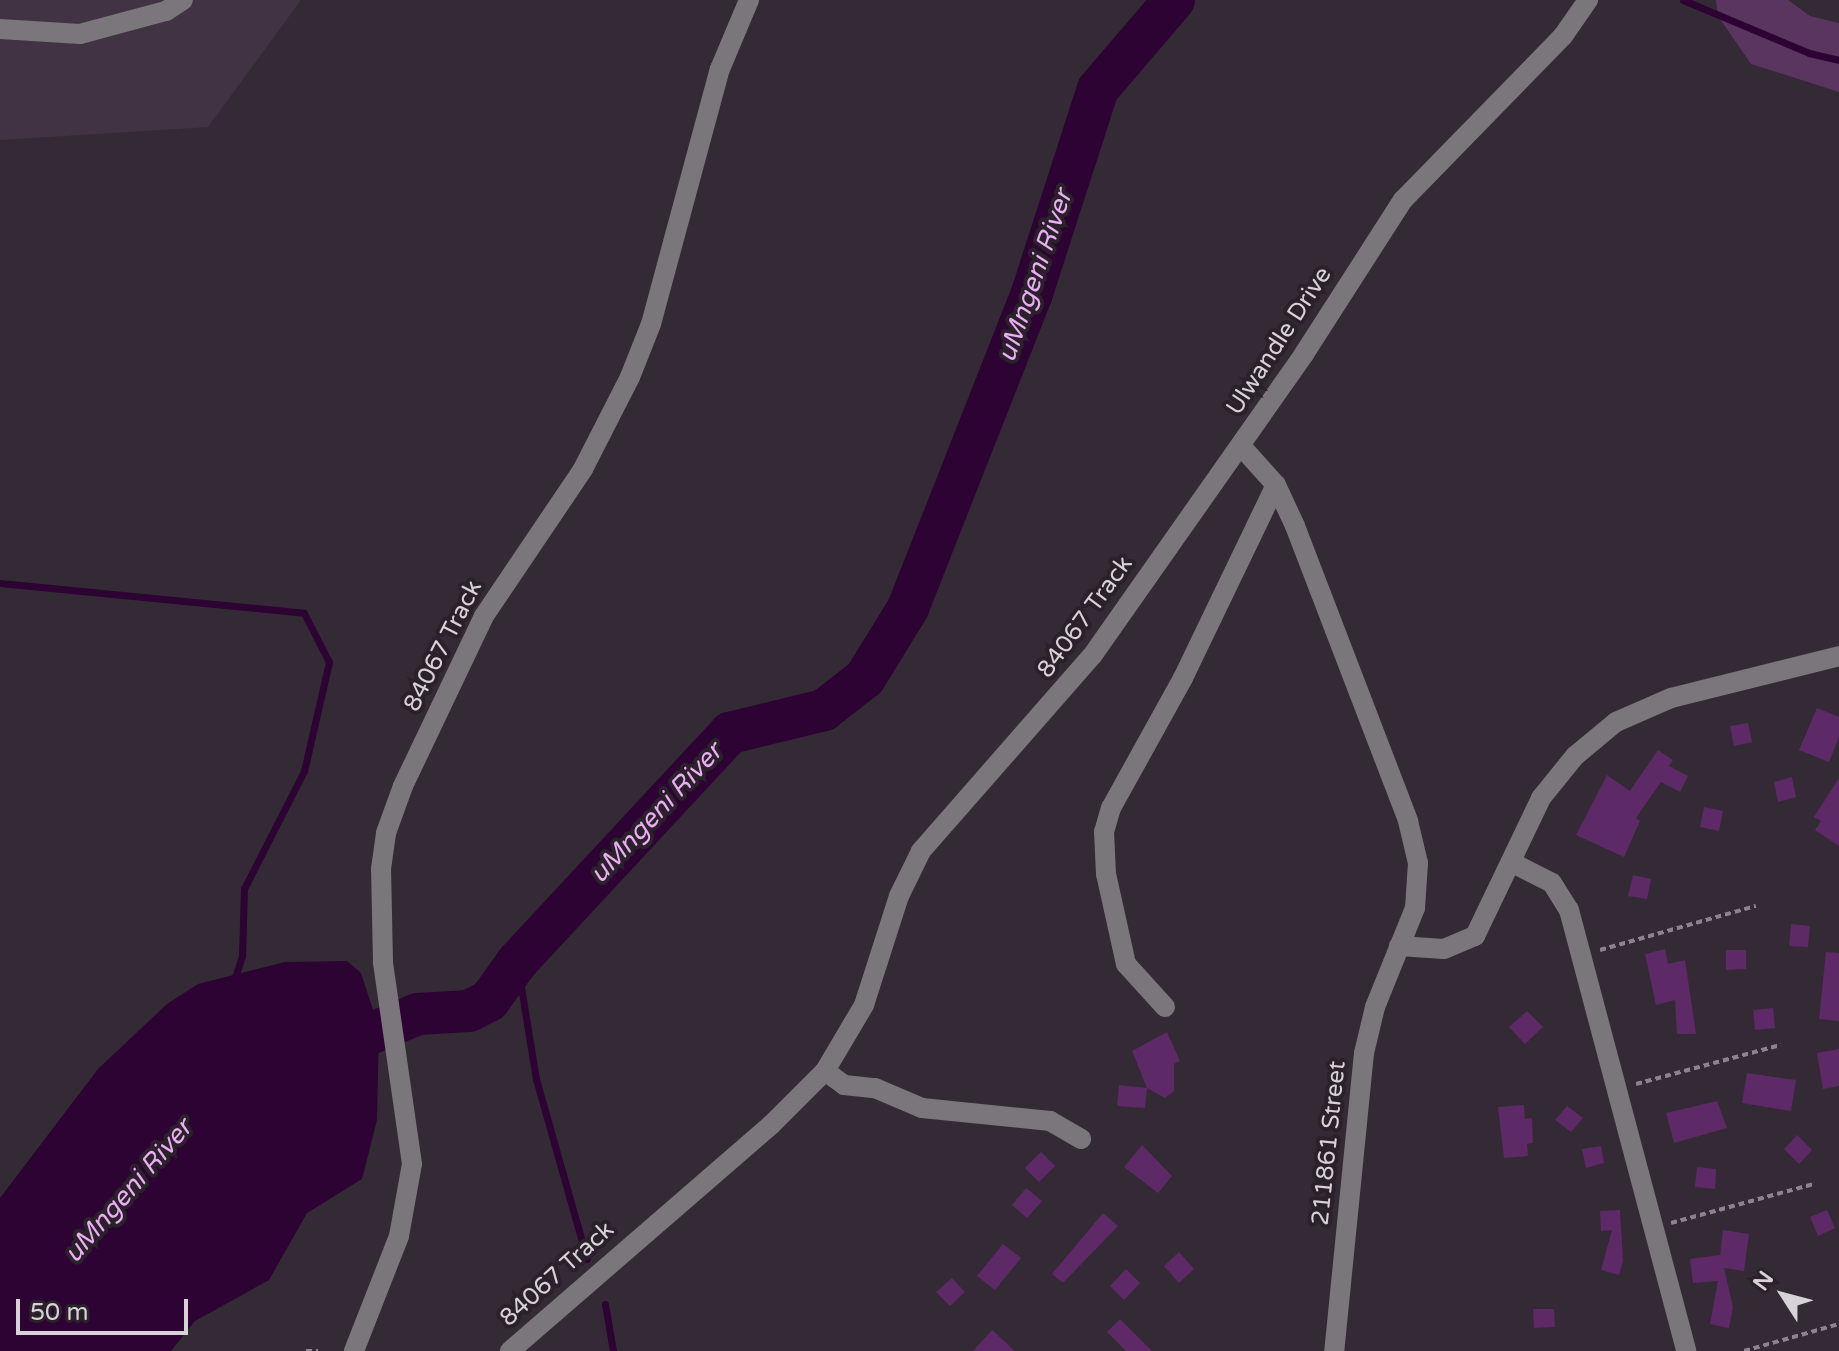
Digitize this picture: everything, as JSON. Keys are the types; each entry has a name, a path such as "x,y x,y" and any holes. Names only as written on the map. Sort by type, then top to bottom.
{"street":[{"path":"0,29 80,34 166,11 183,0"},
{"name":"84067 Track","path":"354,1351 399,1236 412,1164 383,962 381,869 386,833 403,786 484,616 583,469 630,377 651,324 720,69 749,0"},
{"name":"Ulwandle Drive","path":"1399,946 1419,888 1415,844 1320,588 1276,485 1241,446 1403,200 1563,36 1588,0"},
{"name":"84067 Track","path":"510,1351 771,1125 825,1071 864,1005 899,896 921,851 1077,676 1241,446"},
{"path":"1165,1007 1126,964 1106,874 1104,832 1115,800 1183,678 1276,485"},
{"path":"1399,946 1444,949 1475,936 1541,798 1575,756 1616,722 1671,698 1839,656"},
{"path":"1511,862 1536,872 1564,897 1583,955 1686,1351"},
{"name":"211861 Street","path":"1334,1351 1364,1053 1399,946"},
{"path":"825,1071 844,1085 875,1088 922,1108 1050,1121 1081,1139"}],"path":[{"path":"1583,955 1756,906"},
{"path":"1618,1088 1781,1045"},
{"path":"1653,1228 1814,1184"},
{"path":"1744,1351 1839,1324"},
{"path":"306,1351 318,1351"}],"shaded area":[{"path":"0,0 301,0 208,127 0,140"},
{"path":"1716,0 1788,0 1810,16 1839,23 1839,92 1751,64 1718,16"}],"water":[{"path":"347,961 361,973 379,1028 377,1120 362,1179 307,1213 269,1280 195,1321 171,1351 0,1351 0,1198 98,1069 167,1004 198,984 285,962"}],"building":[{"path":"1817,708 1839,717 1839,737 1829,762 1799,750"},
{"path":"1748,723 1752,742 1734,746 1730,726"},
{"path":"1658,750 1673,760 1669,766 1688,776 1680,792 1661,782 1636,818 1640,821 1624,857 1576,835 1607,775 1630,791"},
{"path":"1792,777 1796,797 1778,802 1774,782"},
{"path":"1839,778 1839,846 1815,830 1821,821 1814,817"},
{"path":"1704,807 1723,811 1719,831 1700,827"},
{"path":"1633,875 1651,879 1647,899 1628,896"},
{"path":"1791,924 1810,926 1808,947 1789,946"},
{"path":"1665,949 1668,964 1685,960 1696,1034 1677,1034 1675,1000 1656,1005 1645,954"},
{"path":"1726,950 1746,950 1746,969 1726,970"},
{"path":"1826,952 1839,953 1839,1021 1819,1019"},
{"path":"1773,1008 1775,1028 1755,1030 1753,1010"},
{"path":"1527,1011 1543,1027 1525,1044 1509,1027"},
{"path":"1167,1032 1180,1061 1174,1064 1174,1091 1165,1098 1147,1088 1132,1051"},
{"path":"1839,1049 1839,1086 1823,1089 1817,1053"},
{"path":"1747,1073 1796,1080 1791,1111 1742,1103"},
{"path":"1119,1085 1147,1088 1145,1108 1117,1106"},
{"path":"1717,1101 1727,1128 1674,1143 1666,1113"},
{"path":"1524,1105 1525,1119 1532,1118 1533,1143 1527,1144 1528,1156 1504,1158 1498,1107"},
{"path":"1567,1106 1583,1118 1571,1132 1555,1120"},
{"path":"1797,1135 1812,1150 1799,1164 1784,1149"},
{"path":"1142,1145 1172,1176 1158,1193 1124,1167"},
{"path":"1601,1146 1604,1163 1586,1168 1582,1149"},
{"path":"1041,1152 1055,1166 1039,1182 1025,1168"},
{"path":"1697,1167 1716,1169 1715,1189 1695,1187"},
{"path":"1026,1188 1042,1201 1027,1218 1012,1205"},
{"path":"1620,1210 1623,1261 1619,1275 1601,1270 1612,1230 1601,1231 1600,1211"},
{"path":"1827,1210 1835,1228 1818,1236 1810,1217"},
{"path":"1103,1213 1118,1226 1063,1283 1052,1274"},
{"path":"1723,1230 1749,1234 1744,1271 1724,1268 1733,1307 1729,1328 1710,1324 1718,1281 1693,1283 1690,1259 1720,1255"},
{"path":"1003,1244 1021,1258 995,1290 977,1276"},
{"path":"1179,1252 1194,1269 1179,1283 1164,1266"},
{"path":"1126,1269 1140,1283 1124,1300 1110,1286"},
{"path":"952,1278 965,1292 950,1306 936,1292"},
{"path":"1533,1309 1554,1309 1555,1327 1534,1328"},
{"path":"1120,1319 1152,1351 1126,1351 1107,1332"},
{"path":"992,1330 1015,1351 973,1351"}],"waterway":[{"name":"uMngeni River","path":"348,1043 418,1014 469,1011 489,1001 517,962 730,733 824,710 865,678 908,608 1032,293 1098,89 1174,0"},
{"path":"1683,0 1809,53 1839,60"},
{"path":"0,583 304,613 329,662 304,771 244,889 242,956 234,981"},
{"path":"517,962 536,1079 587,1259"},
{"path":"605,1304 613,1351"}]}
